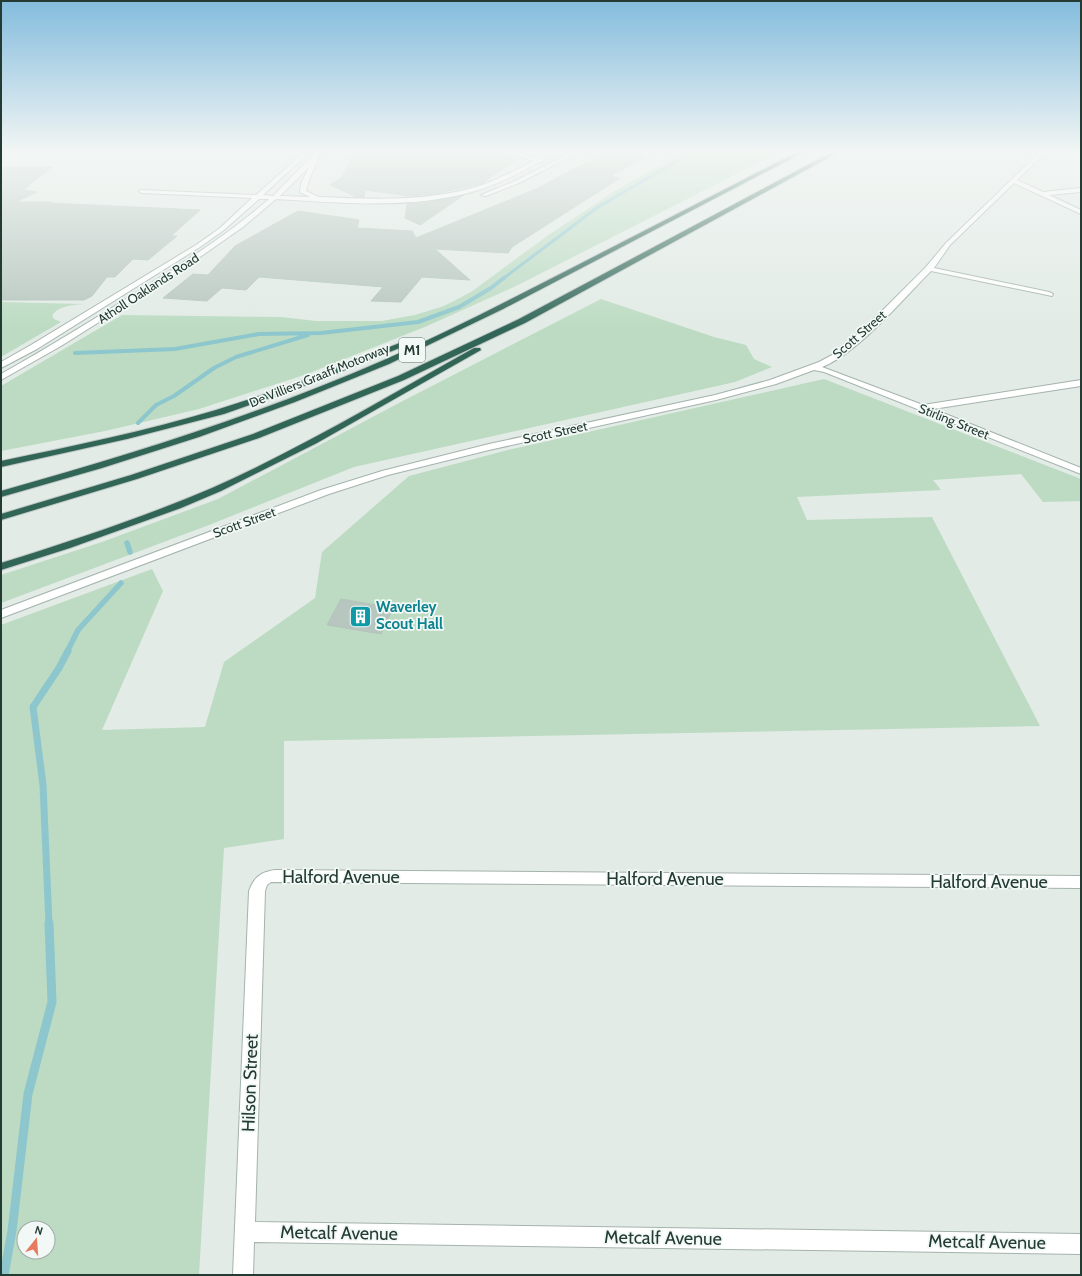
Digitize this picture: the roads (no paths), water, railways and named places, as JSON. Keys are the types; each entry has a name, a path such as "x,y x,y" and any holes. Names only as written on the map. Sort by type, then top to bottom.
{"highway":[{"name":"De Villiers Graaff Motorway","path":"1,494 105,465 224,425 305,395 386,362 456,330 686,212"},
{"name":"M1","path":"1,517 134,477 256,436 401,378 522,321 725,212"},
{"path":"1,566 74,544 217,489 314,441 457,363 522,321"},
{"path":"1,464 127,436 250,403 414,341 456,330"}],"street":[{"name":"Atholl Oaklands Road","path":"1,365 41,343 198,246 222,229 241,212"},
{"name":"Atholl Oaklands Road","path":"1,377 78,333 198,256 233,232 257,212"},
{"name":"Scott Street","path":"1,614 325,492 385,473 489,447 716,397 773,382 820,367 867,331 929,269 948,244 982,212"},
{"path":"929,269 1049,294"},
{"name":"Stirling Street","path":"820,367 1081,472"},
{"path":"923,408 1081,383"},
{"path":"1071,385 1081,391"},
{"name":"Halford Avenue","path":"257,891 259,882 265,877 293,876 1081,882"},
{"name":"Hilson Street","path":"243,1275 257,891"},
{"name":"Metcalf Avenue","path":"245,1232 1081,1244"}],"waterway":[{"path":"504,278 592,212"},
{"path":"75,353 175,349 259,334 321,333 418,322 459,307 491,288 505,277"},
{"path":"138,423 156,405 174,396 214,368 236,357 308,335"},
{"path":"127,543 130,552"},
{"path":"67,652 78,630 121,583"},
{"path":"49,924 43,785 33,707 59,668 68,651"},
{"path":"4,1275 12,1231 28,1094 52,1002 49,923"}],"place":[{"name":"Waverley Scout Hall","path":"361,616"}]}
